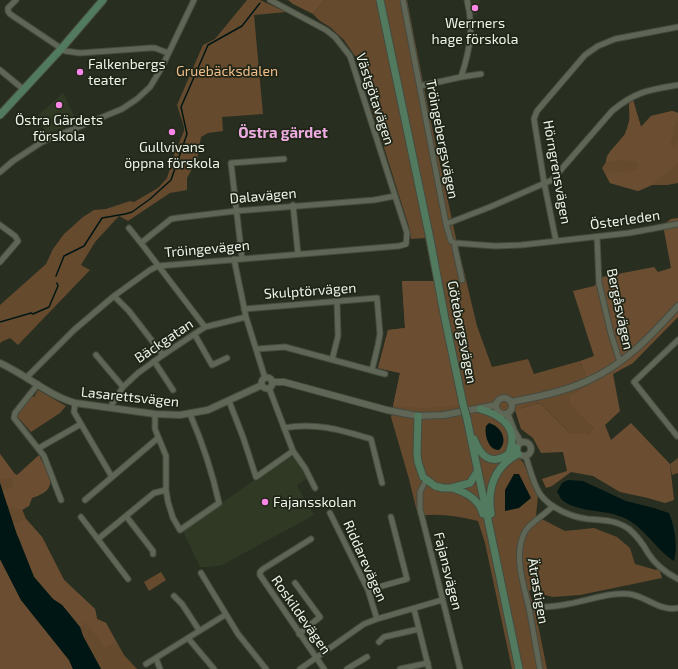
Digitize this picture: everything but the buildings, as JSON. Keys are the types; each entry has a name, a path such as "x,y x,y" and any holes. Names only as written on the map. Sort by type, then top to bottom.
{"main road":[{"path":"0,115 61,49 103,0"},
{"name":"Göteborgsvägen","path":"380,0 430,239 445,320 460,390 465,404 477,472 519,669"},
{"path":"480,409 498,416 508,427 512,441 509,454"},
{"path":"418,416 418,462 423,477 438,487 451,488 470,496 478,502 486,522 495,570 499,573"},
{"path":"468,419 476,445 483,455 490,459 497,460 519,448"},
{"path":"494,550 497,542 490,507 492,485 502,466 519,448"},
{"path":"451,488 470,483 477,472"}],"street":[{"path":"16,0 8,8 10,14 61,49 80,53 155,48 168,53"},
{"path":"0,172 13,161 42,142 122,109 132,103 150,87 161,69 194,0"},
{"name":"Västgötavägen","path":"270,0 335,36 350,56 395,196 406,233 406,244"},
{"name":"Tröingebergsvägen","path":"403,0 446,224 450,239 455,243 462,280"},
{"path":"461,78 469,50 471,36 470,16 467,0"},
{"name":"Hörngrensvägen","path":"556,241 544,182 534,119 537,110 585,55 598,46 615,39 678,27"},
{"path":"0,70 23,89"},
{"path":"420,86 481,74"},
{"path":"446,224 490,207 544,182 552,180 612,111 622,103 643,91 678,85"},
{"path":"242,258 231,163 284,159"},
{"name":"Dalavägen","path":"141,242 171,219 292,205 374,200 395,196"},
{"path":"292,205 298,254"},
{"name":"Österleden","path":"455,243 495,246 521,245 629,233 678,224"},
{"path":"0,225 17,239 15,246 0,262"},
{"path":"128,228 141,242 206,327"},
{"name":"Bergåsvägen","path":"597,237 599,283 613,344 620,362"},
{"name":"Tröingevägen","path":"27,377 74,330 114,296 150,270 158,266 399,246 406,244"},
{"path":"234,259 246,317 265,378"},
{"path":"114,296 129,311 163,355"},
{"name":"Skulptörvägen","path":"244,308 377,298 380,334 372,370"},
{"path":"332,360 338,336 337,301"},
{"path":"496,406 498,401 503,398 508,399 511,402 572,387 594,378 620,362 645,340 678,306"},
{"name":"Bäckgatan","path":"111,408 123,387 138,373 163,355 206,327 246,317"},
{"path":"195,334 212,365 227,358"},
{"path":"677,436 634,382 678,341"},
{"path":"256,349 285,347 385,374"},
{"path":"96,355 123,387"},
{"path":"154,362 173,390"},
{"name":"Lasarettsvägen","path":"0,363 27,377 57,397 75,403 155,414 190,414 208,410 262,385"},
{"path":"265,378 270,378 272,382 284,382 387,410 418,416 444,415 496,406"},
{"path":"265,378 262,380 262,385 264,388 269,388"},
{"path":"272,382 269,388 293,451 316,488"},
{"path":"38,384 15,413 14,418 39,448 48,464 61,500"},
{"path":"229,401 256,477 293,451"},
{"path":"496,406 499,412 503,414 507,413 511,409 511,402"},
{"path":"75,403 74,412 112,477"},
{"path":"507,413 522,456 526,457 537,489 541,495 553,506 574,516 610,520 627,528 634,533 652,558 663,570 678,578"},
{"path":"155,414 154,425 166,456 166,490 173,518 180,530 219,503 210,464 190,414"},
{"path":"39,448 81,424"},
{"path":"284,428 292,426 322,426 371,439 382,483"},
{"path":"85,500 158,438"},
{"path":"519,448 527,442 532,447 531,453 526,457"},
{"name":"Fajansvägen","path":"426,480 420,492 419,503 460,669"},
{"path":"98,539 154,492 166,490"},
{"name":"Ätrastigen","path":"540,669 529,608 519,565 520,551 526,530 553,506"},
{"name":"Riddarevägen","path":"330,513 368,590 377,619"},
{"path":"126,516 153,551 153,554"},
{"path":"81,517 128,579"},
{"path":"368,590 407,579 391,517"},
{"name":"Roskildevägen","path":"311,539 263,570 260,574 260,578 324,669"},
{"path":"202,573 238,634 266,669"},
{"path":"295,583 320,617 299,634"},
{"path":"529,608 567,604 615,594 632,595 669,609 678,608"},
{"path":"174,596 182,604 199,630"},
{"path":"300,669 355,630 377,619 442,600"},
{"path":"414,609 429,669"},
{"path":"146,664 199,630 226,615"},
{"path":"379,642 384,637 419,629"},
{"path":"188,638 214,669"},
{"path":"347,669 367,657"},
{"path":"156,658 160,669"},
{"path":"400,669 428,663"}],"shaded area":[{"path":"288,0 325,0 313,14"},
{"name":"Werrners hage förskola","path":"470,0 480,0 477,15 474,15"},
{"name":"Östra Gärdets förskola","path":"63,93 77,122 47,134 36,117"},
{"path":"633,100 641,127 651,116 672,111 678,113 678,121 676,122 670,145 674,147 678,141 678,163 652,185 638,191 610,183 605,173 631,171 638,168 638,163 623,160 606,162 609,154 623,138 627,130 630,111 629,103"},
{"path":"678,218 678,317 633,363 613,374 620,411 605,425 611,440 631,423 670,464 674,500 665,503 620,492 593,476 571,472 552,486 546,488 542,479 567,471 563,452 541,453 533,438 521,429 515,410 540,403 571,434 588,434 593,428 570,404 570,395 590,385 580,361 594,356 573,291 594,286 602,277 654,267 658,272 671,268 663,225 671,219"},
{"path":"402,281 434,281 461,405 424,408 393,406 400,373 378,368 388,330 405,328"},
{"path":"489,423 497,427 502,434 503,442 499,450 492,448 488,442 486,426"},
{"path":"0,454 17,475 39,455 49,475 50,485 47,490 32,498 29,506 22,510 6,505 2,491 14,487 11,478 0,479"},
{"name":"Fajansskolan","path":"288,456 295,457 307,478 297,486 314,515 222,565 200,567 183,531"},
{"path":"514,474 519,474 531,498 519,508 505,511 505,490"},
{"path":"568,480 583,481 626,501 669,513 673,524 675,537 676,550 674,561 667,556 643,531 630,521 615,515 576,507 562,500 557,492 562,483"},
{"path":"0,483 17,535 34,577 53,599 62,605 80,627 83,636 101,669 73,669 69,660 21,600 0,559"},
{"path":"26,519 42,537 64,580 95,609 97,619 106,623 116,642 105,648 86,622 80,627 62,605 53,599 34,577 13,523"},
{"path":"0,559 21,600 69,660 73,669 0,669"}],"green space":[{"name":"Gruebäcksdalen","path":"247,0 260,0 286,12 254,15 263,114 222,117 223,131 208,133 201,137 197,160 187,178 187,190 170,193 128,221 119,216 95,242 81,265 90,270 18,345 10,338 1,342 0,344 0,305 46,264 53,249 64,234 83,217 94,210 106,209 130,201 134,202 158,188 167,178 175,152 184,131 177,105 203,45 215,39"},
{"path":"325,0 407,0 455,234 477,326 492,367 528,359 534,374 580,361 591,386 570,395 570,403 593,428 588,434 571,434 540,403 513,412 512,420 515,455 523,462 538,495 536,516 565,531 594,528 617,537 630,548 635,564 656,570 659,568 662,578 580,595 553,597 545,595 534,588 529,591 535,610 547,669 512,669 485,543 478,521 448,516 418,516 391,417 400,373 378,368 388,330 405,328 402,281 434,281 425,238 411,239 409,227 371,106 372,95 362,61 355,56 344,40 313,14"},
{"path":"633,100 641,127 651,116 672,111 678,113 678,183 652,185 638,191 610,183 602,168 606,162 607,156 625,134 630,119 629,103"},
{"path":"38,390 66,406 60,413 31,432 16,415 30,395 34,397"},
{"path":"0,454 14,473 17,496 26,519 42,537 64,580 95,609 97,619 106,623 124,655 137,669 101,669 83,636 80,627 17,535 0,483"},
{"path":"678,458 678,473 672,475 670,464"},
{"path":"161,572 166,580 149,591 144,582"}],"waterway":[{"path":"56,276 64,256 84,246 102,218 132,212 150,199 171,180 187,134 181,107 208,45 242,26 260,3"},
{"path":"0,322 31,313 33,314 49,307 58,286 57,283"}],"place":[{"name":"Werrners hage förskola","path":"475,8"},
{"name":"Falkenbergs teater","path":"80,72"},
{"name":"Östra Gärdets förskola","path":"59,105"},
{"name":"Gullvivans öppna förskola","path":"172,132"},
{"name":"Fajansskolan","path":"265,502"}],"district":[{"name":"Östra gärdet","path":"283,133"}]}
